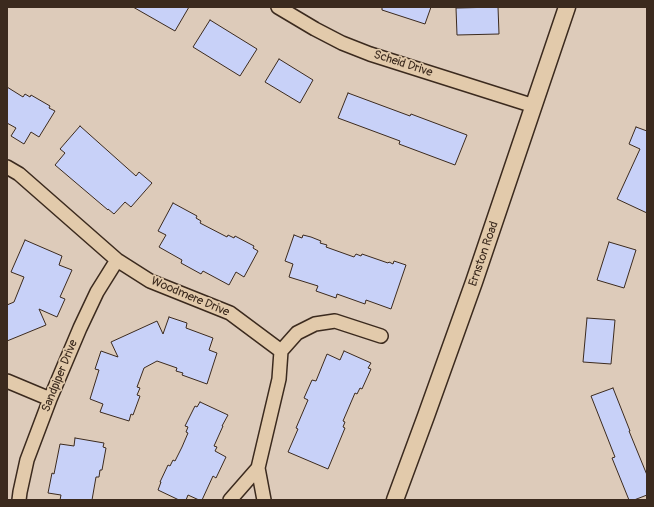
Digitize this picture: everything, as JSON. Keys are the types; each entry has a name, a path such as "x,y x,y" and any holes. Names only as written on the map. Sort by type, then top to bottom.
{"street":[{"name":"Scheid Drive","path":"278,7 342,43 370,54 534,106"},
{"name":"Ernston Road","path":"395,500 471,290 568,7"},
{"name":"Woodmere Drive","path":"7,167 19,174 117,260 150,281 230,313 281,351"},
{"name":"Sandpiper Drive","path":"19,500 27,460 50,399 97,292 117,260"},
{"path":"264,500 258,468 279,379 281,351 297,333 315,324 335,321 381,336"},
{"path":"7,381 50,399"},
{"path":"230,500 258,468"}],"building":[{"path":"133,7 189,7 175,31"},
{"path":"382,7 431,7 425,24 382,10"},
{"path":"498,7 499,34 457,35 456,8"},
{"path":"210,20 257,49 240,76 193,47"},
{"path":"279,59 313,80 300,103 265,82"},
{"path":"7,87 23,97 25,94 30,97 31,95 50,106 49,108 55,111 39,137 31,132 24,144 11,136 16,128 7,123"},
{"path":"348,93 467,135 455,165 399,144 400,141 338,118"},
{"path":"80,126 136,176 139,172 152,183 131,207 125,202 114,214 55,165 65,153 60,149"},
{"path":"636,127 647,131 647,213 617,199 640,149 629,144"},
{"path":"173,203 197,216 196,218 201,221 200,223 227,237 228,235 234,238 235,236 254,246 253,248 258,251 244,277 236,272 229,285 203,271 201,274 181,263 182,260 159,247 166,235 158,231"},
{"path":"294,235 302,238 303,235 311,237 321,241 320,243 327,245 326,247 354,257 356,254 361,256 362,254 388,263 393,264 394,261 406,265 391,309 366,300 365,304 337,294 336,298 316,291 318,286 289,277 293,264 285,261"},
{"path":"25,240 62,256 59,265 72,270 60,297 65,299 57,317 39,309 46,325 7,341 7,305 14,302 24,277 11,272"},
{"path":"609,242 636,250 624,288 597,280"},
{"path":"169,317 187,323 186,328 213,338 209,350 217,353 207,384 182,375 183,373 176,371 177,368 157,361 144,368 137,387 140,388 137,395 140,396 133,415 131,414 129,421 100,412 103,404 90,399 99,370 95,369 101,351 118,357 111,342 157,321 163,334"},
{"path":"587,318 615,320 611,364 583,362"},
{"path":"344,351 371,363 368,368 371,369 362,389 360,388 357,394 355,393 343,421 345,422 343,427 345,428 328,469 288,452 308,400 304,398 312,380 316,381 327,354 340,360"},
{"path":"613,388 647,475 647,495 634,500 629,500 612,458 615,457 591,396"},
{"path":"200,402 228,415 214,446 217,447 215,451 226,457 216,478 213,476 202,500 188,495 186,500 179,500 158,490 168,465 170,466 173,460 175,461 188,433 186,432 188,427 185,426 195,406 197,407"},
{"path":"75,438 104,443 103,447 106,448 102,470 100,470 99,477 96,477 92,500 60,500 61,495 48,493 52,473 54,474 60,444 74,446"}]}
